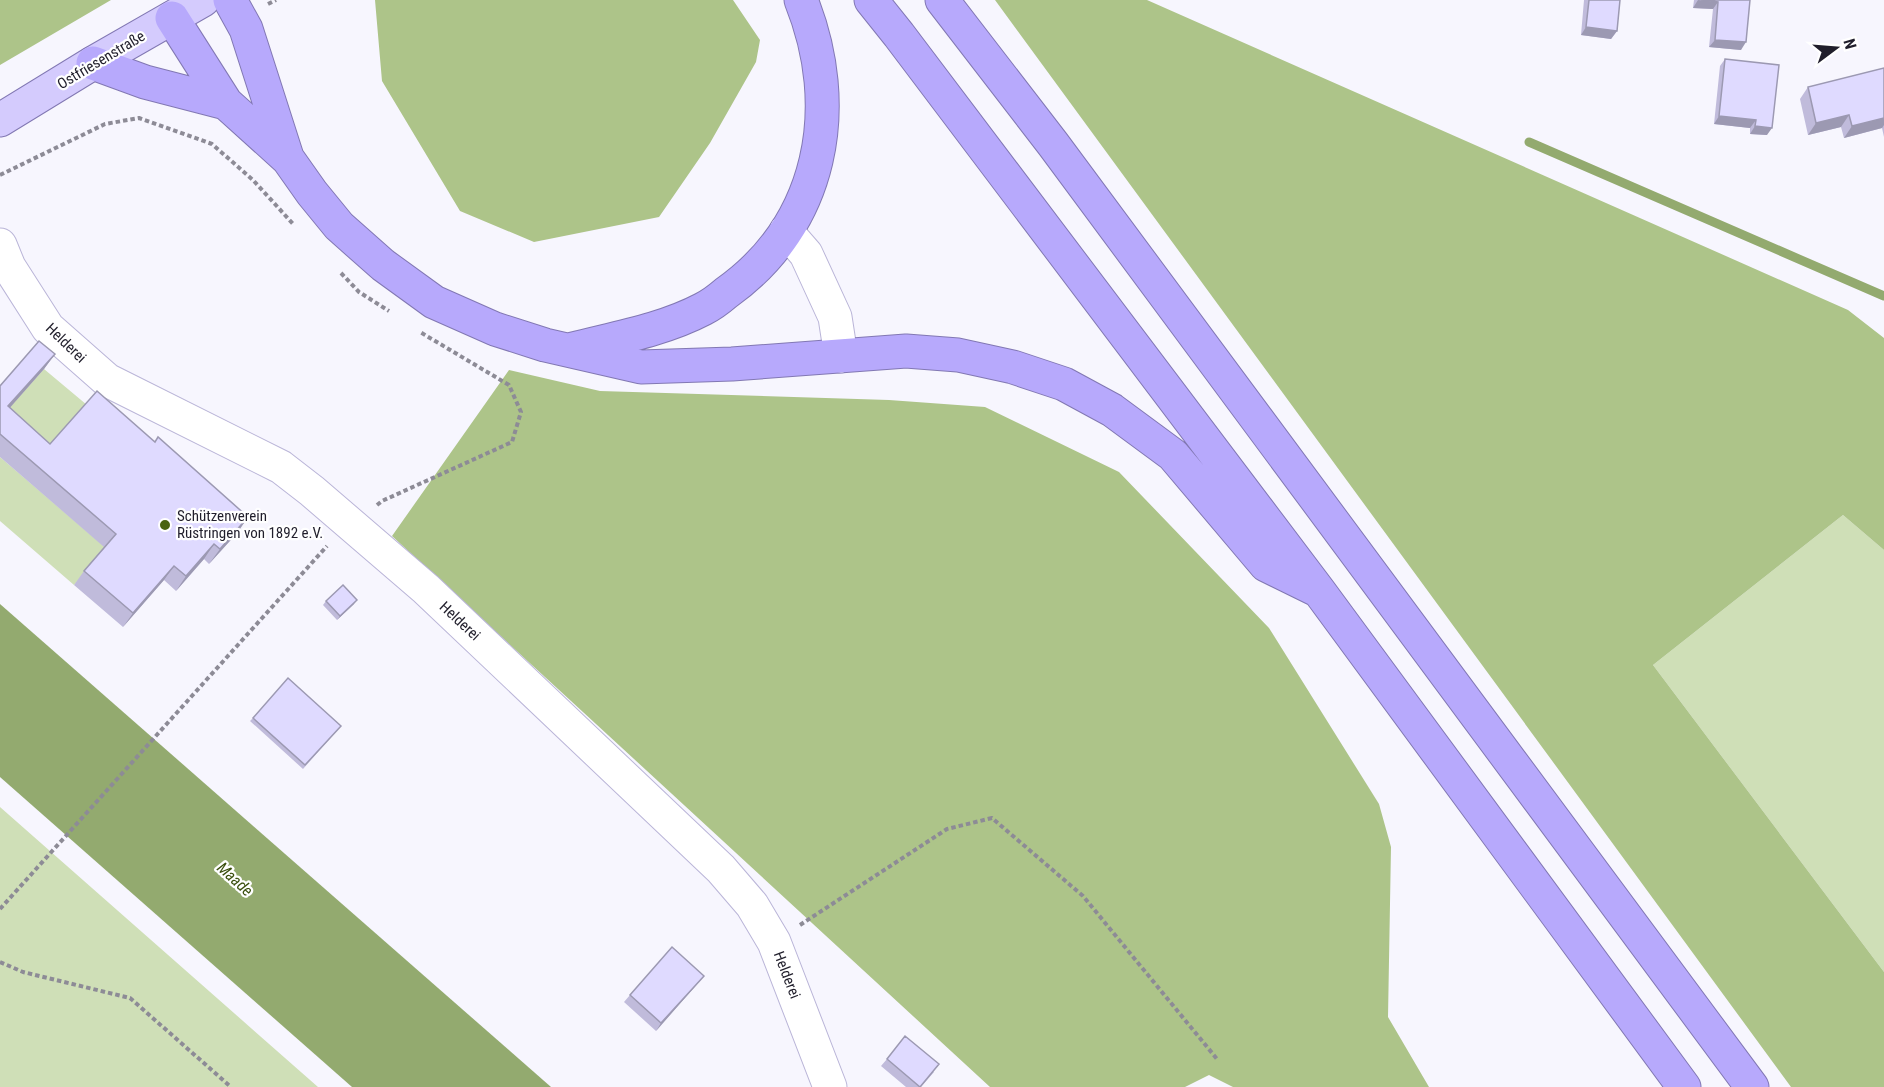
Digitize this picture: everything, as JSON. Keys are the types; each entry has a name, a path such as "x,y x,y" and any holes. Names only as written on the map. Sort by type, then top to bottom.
{"highway":[{"path":"230,0 246,29 288,159"},
{"path":"569,350 664,326 704,309 746,279 777,246 804,200 818,156 823,113 820,67 810,21 801,0"},
{"path":"871,0 1318,591 1684,1087"},
{"path":"942,0 1060,154 1752,1087"},
{"path":"172,18 226,103 288,159 339,226 383,265 434,302 495,329 545,345 641,367 732,364 906,351 958,355 1013,367 1064,384 1112,410 1173,455 1266,565 1318,591"},
{"path":"93,63 145,82 226,103"}],"main road":[{"name":"Ostfriesenstraße","path":"8,116 93,63 203,0"}],"street":[{"path":"786,231 806,254 835,317 841,356"},
{"name":"Helderei","path":"0,244 9,267 48,328 107,380 281,467 312,491 426,589 721,869 752,905 774,942 830,1087"}],"path":[{"path":"0,175 105,124 139,118 212,144 253,180 295,226"},
{"path":"337,270 359,292 394,315"},
{"path":"0,909 329,544 382,501 512,442 521,412 509,385 412,327"},
{"path":"774,942 947,829 992,818 1083,896 1217,1059"},
{"path":"0,962 23,972 130,998 231,1087"}],"shaded area":[{"path":"0,0 111,0 0,65"},
{"path":"375,0 733,0 760,40 756,62 710,143 659,217 534,242 460,211 382,81"},
{"path":"995,0 1147,0 1848,310 1884,338 1884,550 1843,515 1653,665 1884,972 1884,1087 1791,1087"},
{"path":"44,369 87,405 40,458 0,418"},
{"path":"509,370 600,391 889,400 985,407 1119,472 1269,628 1379,804 1391,847 1388,1017 1429,1087 1233,1087 1209,1075 1185,1087 990,1087 392,536"},
{"path":"0,457 106,548 74,585 0,521"},
{"path":"1843,515 1884,550 1884,972 1653,665"},
{"path":"0,807 318,1087 0,1087"}],"water":[{"name":"Maade","path":"0,604 551,1087 352,1087 0,777"}],"building":[{"path":"1589,0 1620,0 1617,31 1586,27"},
{"path":"1701,0 1750,0 1746,42 1715,40 1718,2"},
{"path":"1725,59 1779,65 1772,128 1755,126 1756,120 1719,116"},
{"path":"1884,68 1884,118 1852,126 1849,115 1816,123 1808,87"},
{"path":"39,341 55,354 8,406 50,444 97,391 155,442 158,437 248,517 220,549 214,544 186,576 174,566 133,613 84,571 116,534 0,434 0,386"},
{"path":"343,585 357,600 340,616 326,601"},
{"path":"288,678 341,726 305,765 253,718"},
{"path":"672,947 704,976 661,1023 630,995"},
{"path":"905,1036 939,1064 920,1087 887,1059"}],"waterway":[{"path":"1529,142 1884,296"}],"place":[{"name":"Schützenverein Rüstringen von 1892 e.V.","path":"165,525"}]}
